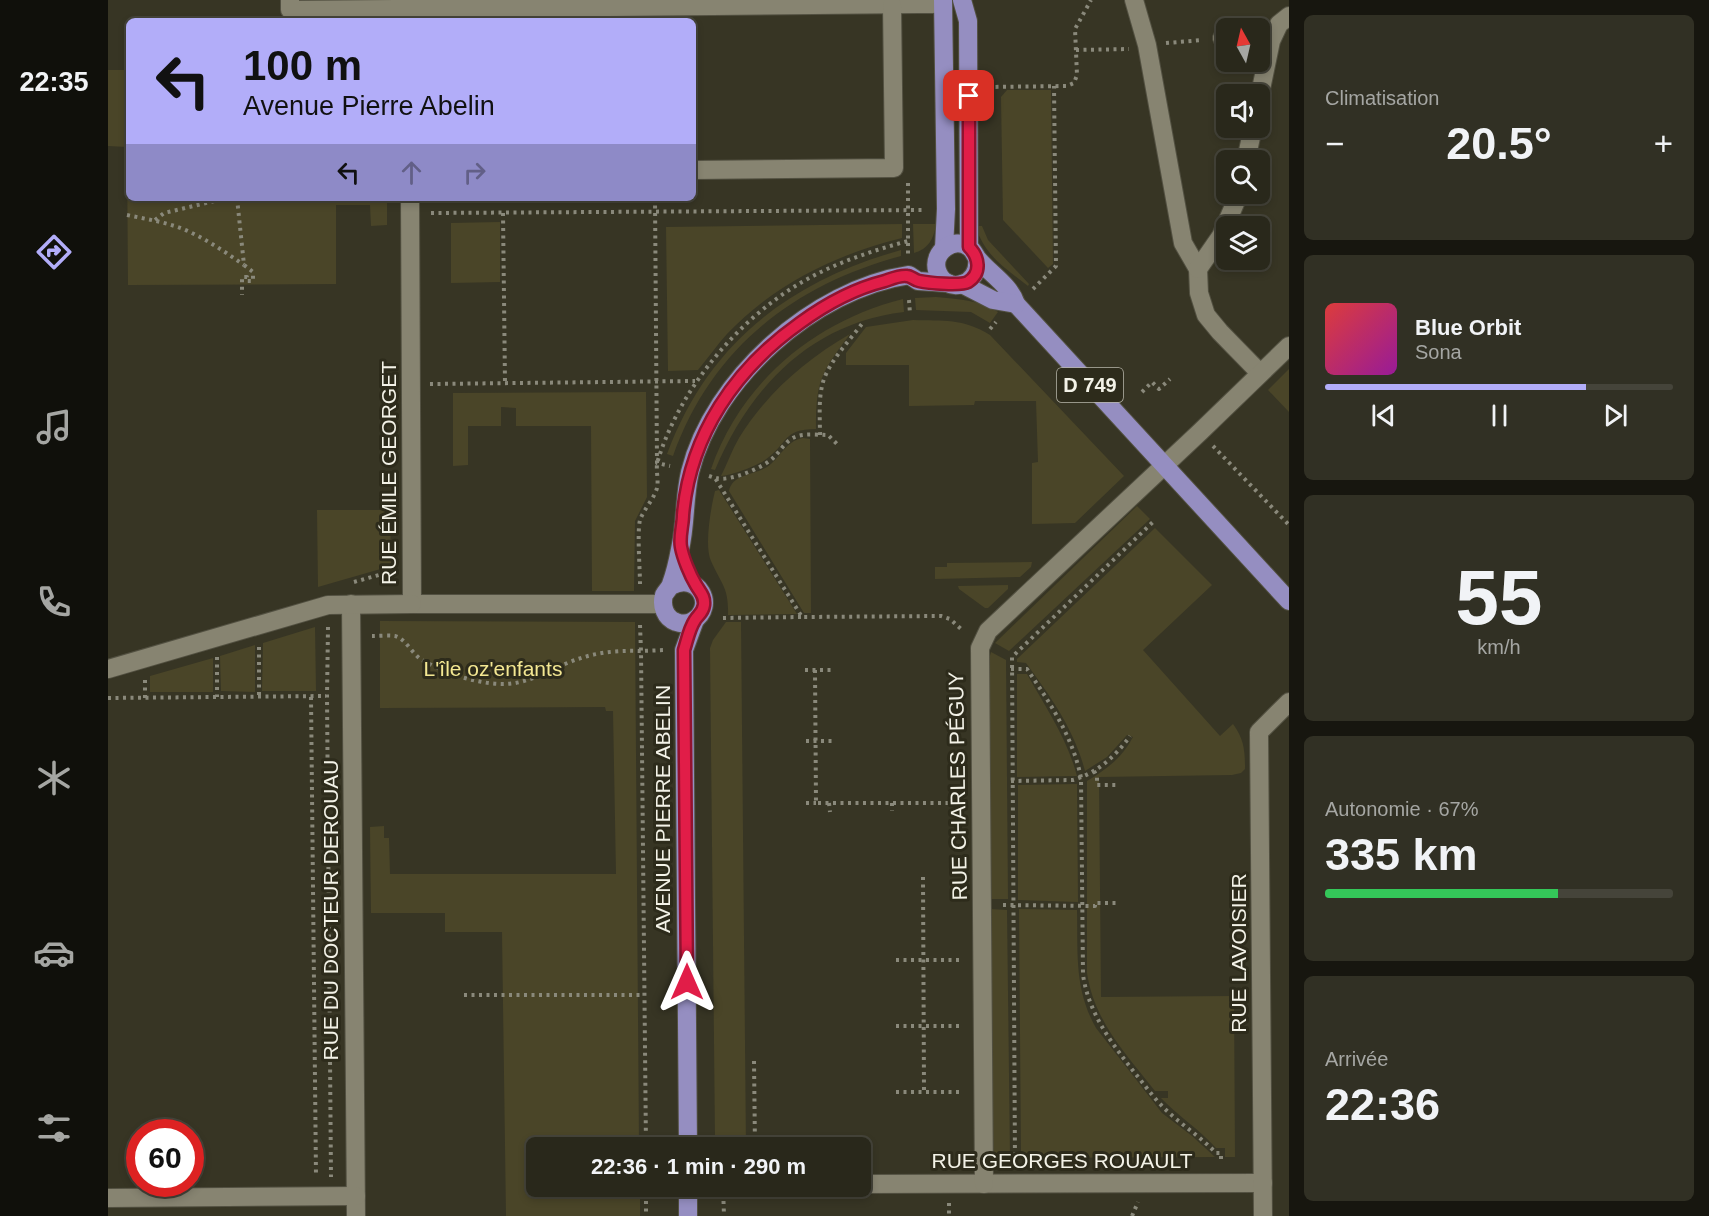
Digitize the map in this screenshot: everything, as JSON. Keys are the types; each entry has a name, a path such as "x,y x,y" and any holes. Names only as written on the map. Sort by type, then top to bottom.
{"main road":[{"path":"942,0 945,209 941,251 936,267 938,274 955,284 993,300 1016,304"},
{"path":"909,275 918,281 955,284 973,277 977,272 973,252 968,21 962,0"},
{"path":"681,546 704,603 700,615 695,620 682,623 666,611 664,596 671,586 681,546 684,503 690,471 700,443 718,407 750,366 770,347 831,302 866,286 909,275 916,266 956,243 973,252"},
{"name":"D 749","path":"973,252 1014,297 1016,304 1289,601"},
{"path":"671,586 683,582 696,586"},
{"name":"AVENUE PIERRE ABELIN","path":"666,611 684,650"},
{"name":"AVENUE PIERRE ABELIN","path":"688,1137 684,650 695,620"},
{"path":"688,1197 688,1216"}],"street":[{"path":"290,0 290,10 408,16 542,4 688,14 933,4 942,0"},
{"path":"1134,0 1147,45 1183,243 1198,269 1199,294 1206,315 1260,373"},
{"path":"696,170 894,168 892,5"},
{"path":"1262,84 1271,41 1284,20"},
{"path":"1198,269 1221,236 1235,204"},
{"name":"RUE ÉMILE GEORGET","path":"410,206 412,604 640,604 666,611"},
{"name":"RUE CHARLES PÉGUY","path":"984,1184 979,657 983,639 988,631 1289,346"},
{"name":"RUE DU DOCTEUR DEROUAU","path":"351,604 356,1216"},
{"path":"108,669 328,605 412,604"},
{"name":"RUE LAVOISIER","path":"1263,1216 1259,732 1289,702"},
{"name":"RUE GEORGES ROUAULT","path":"871,1184 1263,1183"},
{"path":"108,1198 331,1189 356,1196"}],"path":[{"path":"988,87 1067,86 1074,83 1077,75 1076,29 1091,0"},
{"path":"1076,50 1125,49 1216,39"},
{"path":"1016,304 1056,266 1054,86"},
{"path":"155,220 164,213 214,201"},
{"path":"237,201 244,265"},
{"path":"655,201 657,463 722,480 761,467 792,438 800,435 828,435 839,446"},
{"path":"410,206 503,213 908,210 909,275"},
{"path":"503,213 505,383"},
{"path":"128,215 155,220 184,230 207,241 244,265 253,272 253,281 247,281 247,276 242,277 242,295"},
{"path":"820,435 820,399 824,380 831,365 864,321"},
{"path":"1142,392 1152,382 1159,389 1170,379"},
{"path":"411,384 696,381"},
{"path":"1200,432 1289,525"},
{"path":"715,478 802,617"},
{"path":"1015,1163 1011,657 1155,520"},
{"path":"640,604 645,1137"},
{"path":"311,696 316,1182 331,1189 328,605"},
{"path":"723,618 941,616 950,619 961,629"},
{"path":"351,624 365,624 366,636 394,636 420,659 486,683 504,684 535,678 597,653 616,650 684,650"},
{"path":"259,641 259,697"},
{"path":"217,653 217,697"},
{"path":"1011,669 1027,669 1047,698 1072,746 1081,778 1083,975 1086,992 1101,1027 1163,1107 1216,1153 1221,1153 1221,1163"},
{"path":"805,670 834,670"},
{"path":"815,670 816,803"},
{"path":"145,674 145,698"},
{"path":"108,698 327,696"},
{"path":"1011,781 1081,778 1116,754 1130,736"},
{"path":"806,741 835,741"},
{"path":"1094,771 1097,785 1117,785"},
{"path":"806,803 961,803"},
{"path":"829,803 830,812"},
{"path":"891,803 892,811"},
{"path":"923,877 924,1091"},
{"path":"981,905 1095,906 1095,903 1118,903"},
{"path":"896,960 960,960"},
{"path":"465,995 644,995"},
{"path":"896,1026 961,1026"},
{"path":"754,1061 755,1137"},
{"path":"896,1092 962,1092"},
{"path":"646,1197 646,1216"},
{"path":"723,1197 724,1216"}],"green space":[{"path":"108,70 126,70 126,147 108,146"},
{"path":"1007,90 1051,90 1053,264 1048,268 1003,220 1001,97"},
{"path":"127,201 387,201 387,225 371,226 370,205 336,205 336,284 128,285"},
{"path":"450,201 499,201 499,203 450,203"},
{"path":"500,222 500,282 451,283 451,223"},
{"path":"902,224 902,238 830,262 765,300 727,334 698,370 668,371 666,227"},
{"path":"913,224 936,224 930,243 914,253"},
{"path":"975,226 982,226 988,240 1029,284 1028,286 990,254"},
{"path":"901,250 901,256 825,284 791,304 761,327 733,353 709,384 689,418 673,456 667,454 684,415 705,380 730,349 758,322 789,299 823,279"},
{"path":"915,298 960,299 998,312 990,323 971,312 916,310"},
{"path":"903,299 904,312 871,319 840,330 813,345 788,364 766,386 746,412 715,470 711,469 724,438 741,409 785,360 811,340 840,323 871,309"},
{"path":"913,320 962,323 990,335 1124,476 1075,523 1032,524 1032,463 1038,462 1036,401 975,401 974,405 909,406 909,365 846,365 846,353 866,327"},
{"path":"850,334 832,358 822,378 817,399 816,429 797,432 786,438 772,454 761,462 721,476 739,438 761,407 802,367"},
{"path":"1289,369 1289,412 1268,390"},
{"path":"646,392 647,497 635,521 634,591 592,591 591,426 516,426 516,408 501,407 501,426 468,426 468,465 453,466 453,393"},
{"path":"803,438 810,439 811,613 804,613 729,491 734,481 772,464 787,446"},
{"path":"719,490 797,614 728,615 726,592 711,561 708,546 715,491"},
{"path":"1137,506 1150,519 1009,651 995,643"},
{"path":"317,510 390,510 391,566 318,587"},
{"path":"1155,528 1212,585 1143,650 1220,736 1233,724 1243,745 1245,769 1241,773 1232,775 1099,777 1101,997 1234,996 1235,1157 1225,1157 1225,1148 1216,1148 1161,1098 1168,1098 1168,1091 1155,1091 1123,1050 1104,1022 1091,990 1087,973 1087,781 1113,762 1133,737 1127,735 1107,757 1085,771 1075,741 1053,701 1026,663 1017,662 1017,659"},
{"path":"1032,562 1031,567 1020,577 935,579 935,567 947,567 947,563"},
{"path":"1008,585 1008,589 988,608 959,589 958,586"},
{"name":"L'île oz'enfants","path":"380,621 635,622 639,1137 526,1137 526,1197 640,1197 640,1216 506,1216 502,932 445,932 445,913 371,913 370,827 384,826 384,838 389,838 390,874 616,874 613,711 606,711 605,707 380,708"},
{"path":"726,622 741,622 746,1137 715,1137 710,648"},
{"path":"315,627 316,691 262,691 263,643"},
{"path":"255,645 255,692 221,691 220,656"},
{"path":"991,652 1006,660 1008,899 991,899 989,659"},
{"path":"213,658 213,692 150,692 150,676"},
{"path":"1017,674 1027,674 1049,711 1062,736 1077,776 1017,777"},
{"path":"1077,784 1078,902 1018,900 1018,785"},
{"path":"990,909 1007,910 1010,1157 993,1157"},
{"path":"1019,909 1077,910 1081,985 1096,1028 1162,1113 1215,1157 1021,1158"}],"route":[{"path":"687,982 684,650 695,620 703,610 704,603 681,546 684,503 690,471 713,415 729,391 750,366 798,324 831,302 866,286 909,275 918,281 955,285 968,282 977,272 977,258 969,247 969,96"}]}
